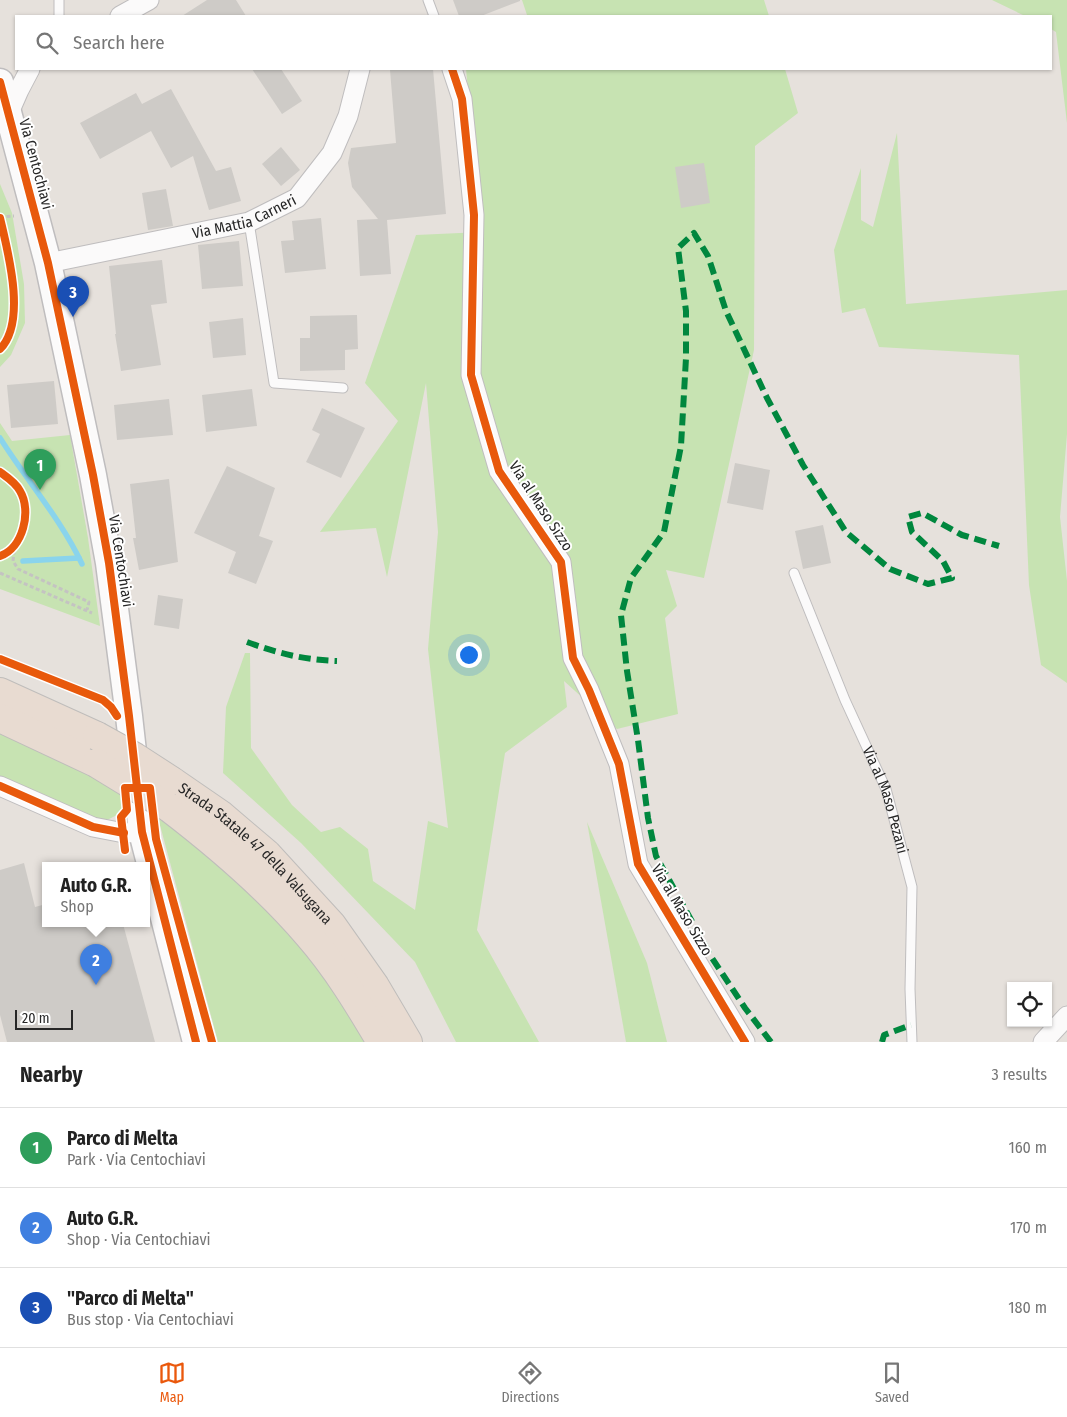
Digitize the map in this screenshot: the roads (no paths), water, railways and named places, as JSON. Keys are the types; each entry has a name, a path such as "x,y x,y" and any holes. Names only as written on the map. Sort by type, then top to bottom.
{"highway":[{"name":"Strada Statale 47 della Valsugana","path":"0,692 170,794 220,814 267,854 332,925 375,986 408,1042"},
{"name":"Strada Statale 47 della Valsugana","path":"0,718 97,749"},
{"name":"Strada Statale 47 della Valsugana","path":"170,794 210,838 245,869 309,936 352,994 381,1042"}],"street":[{"path":"122,15 149,0"},
{"name":"Via Centochiavi","path":"8,115 30,70"},
{"name":"Via Mattia Carneri","path":"48,263 249,222 297,198 332,153 348,116 360,70"},
{"name":"Via al Maso Sizzo","path":"452,70 462,99 474,215 471,375 500,471 562,562 573,658 589,690 619,764 638,864 745,1042"},
{"name":"Via Centochiavi","path":"1,85 48,263 93,474 109,563 142,832 150,862"},
{"path":"0,786 93,827 124,834 142,832"},
{"name":"Via Centochiavi","path":"150,863 196,1042"},
{"path":"1043,1042 1067,1016"}],"lane":[{"path":"59,0 59,15"},
{"path":"428,0 434,15"},
{"path":"249,222 274,383 343,388"},
{"name":"Via al Maso Pezani","path":"794,573 845,700 886,789 912,887 910,989 912,1042"}],"waterway":[{"path":"0,438 64,531 82,564"},
{"path":"23,561 79,558"}],"place":[{"name":"\"Parco di Melta\"","path":"73,317"},
{"name":"Parco di Melta","path":"40,490"},
{"name":"Auto G.R.","path":"96,985"}]}
